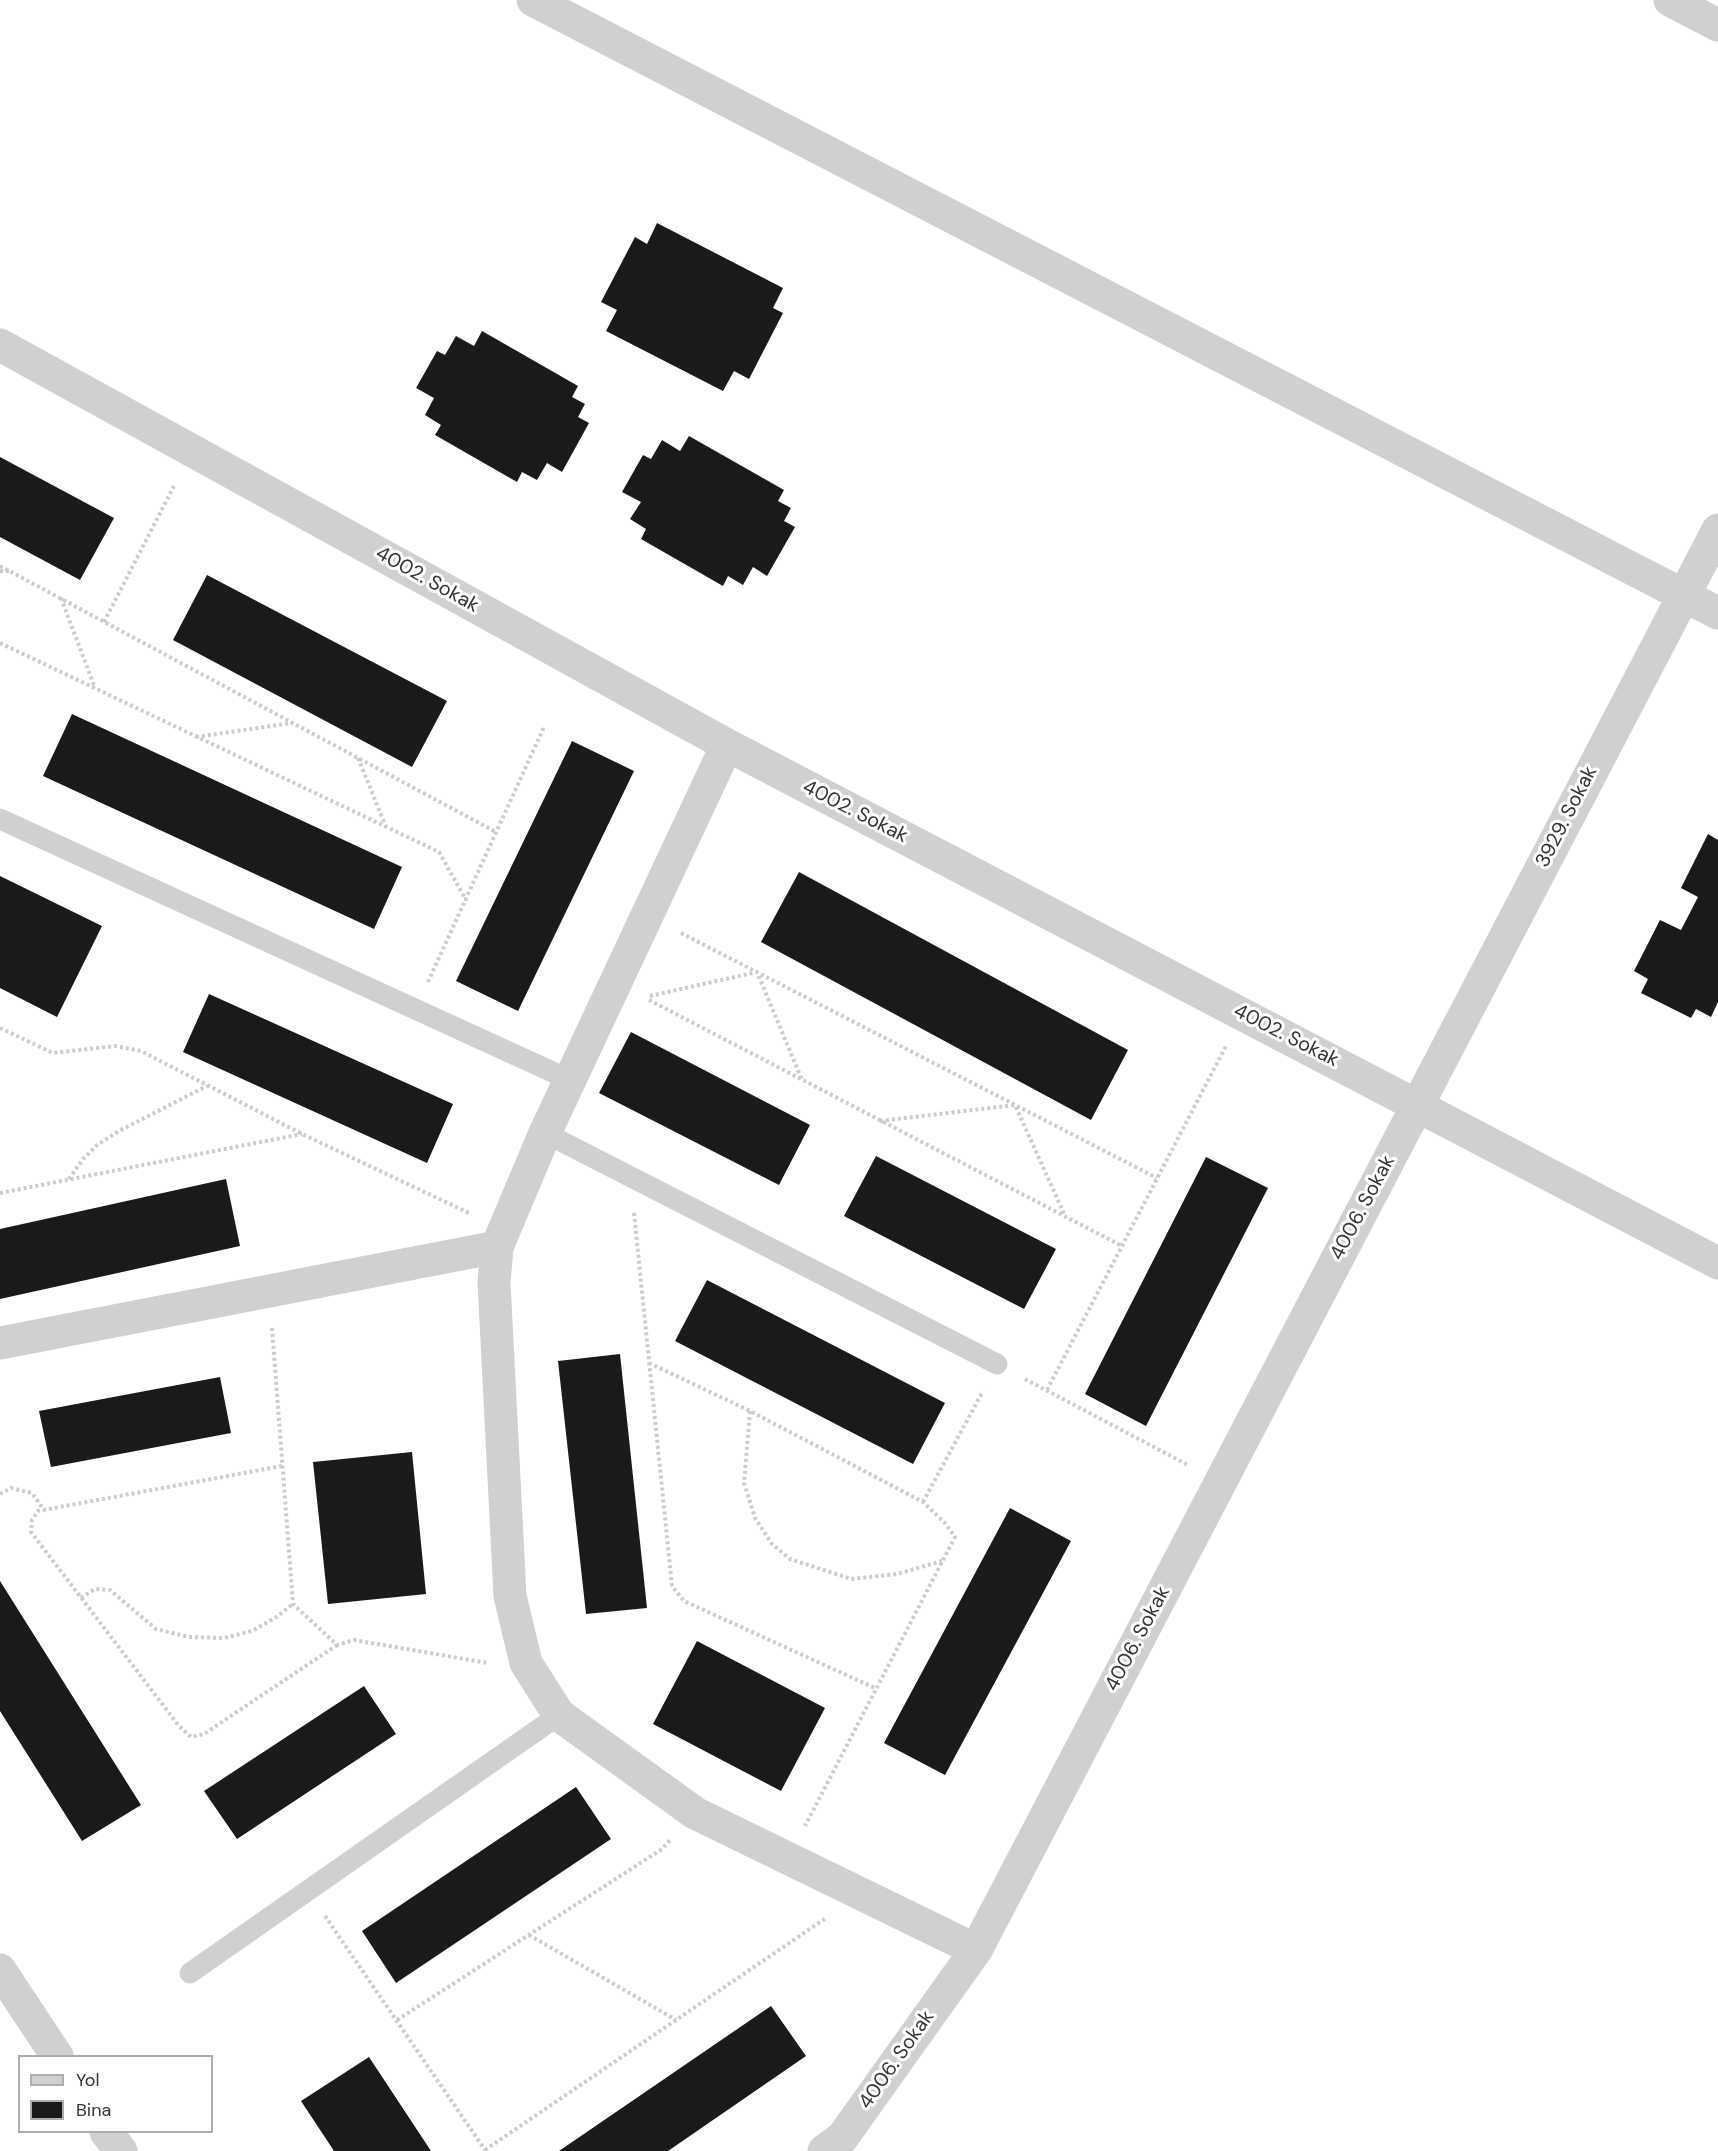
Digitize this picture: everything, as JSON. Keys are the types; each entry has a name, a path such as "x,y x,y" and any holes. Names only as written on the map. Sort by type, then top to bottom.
{"street":[{"path":"532,0 1718,613"},
{"path":"1670,0 1718,25"},
{"name":"4002. Sokak","path":"0,345 727,745 1418,1104 1718,1263"},
{"name":"3929. Sokak","path":"1418,1104 1718,530"},
{"path":"727,745 545,1133 500,1239 494,1282 510,1596 526,1663 559,1715 695,1813 976,1950"},
{"name":"4006. Sokak","path":"840,2147 976,1950 1418,1104"},
{"path":"0,1343 270,1291 500,1239"},
{"path":"0,1970 56,2055"},
{"path":"107,2133 121,2151"}],"lane":[{"path":"0,819 570,1080"},
{"path":"545,1133 997,1364"},
{"path":"190,1973 559,1715"}],"path":[{"path":"104,622 192,451"},
{"path":"0,566 496,832"},
{"path":"0,571 10,571"},
{"path":"61,598 96,689"},
{"path":"0,643 439,852 466,900"},
{"path":"196,737 293,723"},
{"path":"415,1010 544,726"},
{"path":"358,758 386,827"},
{"path":"647,916 1157,1178"},
{"path":"757,972 802,1080"},
{"path":"757,972 643,998 1122,1246"},
{"path":"1220,1482 1047,1390 1243,1014"},
{"path":"0,1028 53,1053 115,1046 141,1051 500,1239"},
{"path":"68,1180 83,1159 97,1145 207,1085"},
{"path":"880,1121 1015,1105"},
{"path":"1015,1105 1066,1218"},
{"path":"0,1193 302,1134"},
{"path":"630,1177 672,1586 684,1601 877,1689"},
{"path":"270,1291 293,1604 337,1645"},
{"path":"649,1363 750,1411 923,1502 945,1523 955,1537 788,1860"},
{"path":"923,1502 997,1364"},
{"path":"750,1411 744,1483 755,1518 772,1544 790,1559 851,1580 897,1574 943,1561"},
{"path":"282,1466 38,1511 32,1520 31,1532 178,1726 191,1737 204,1734 337,1645 354,1640 493,1664 526,1663"},
{"path":"0,1494 11,1488 32,1493 45,1510"},
{"path":"81,1598 95,1589 110,1590 156,1629 189,1638 224,1638 252,1631 293,1604"},
{"path":"397,2020 662,1849 695,1813"},
{"path":"308,1891 485,2150 826,1918 848,1888"},
{"path":"529,1935 676,2020"}],"building":[{"path":"657,223 783,288 773,308 783,313 749,379 734,371 723,391 606,331 617,310 601,302 635,237 647,244"},
{"path":"482,331 578,386 572,397 585,404 578,417 589,423 562,472 547,463 537,480 522,472 517,482 435,435 441,425 425,415 434,398 416,388 437,351 445,355 456,336 474,346"},
{"path":"689,436 784,490 778,501 791,508 784,521 795,527 767,576 753,567 743,585 728,576 723,586 641,539 646,529 630,519 641,502 622,492 643,455 651,459 662,440 680,451"},
{"path":"0,457 114,518 80,580 0,537"},
{"path":"207,575 447,701 412,767 173,640"},
{"path":"72,714 402,867 374,929 43,776"},
{"path":"572,741 634,771 518,1011 456,981"},
{"path":"1708,834 1718,840 1718,1002 1711,1017 1696,1009 1691,1018 1641,993 1648,979 1634,971 1660,920 1681,930 1698,897 1681,888"},
{"path":"799,872 1128,1050 1091,1120 761,942"},
{"path":"0,876 102,926 57,1017 0,988"},
{"path":"209,994 453,1104 427,1163 183,1052"},
{"path":"631,1032 810,1125 779,1185 599,1093"},
{"path":"876,1156 1056,1249 1024,1309 844,1216"},
{"path":"1206,1157 1268,1188 1146,1426 1085,1394"},
{"path":"226,1179 240,1246 0,1299 0,1229"},
{"path":"707,1280 945,1403 913,1464 675,1341"},
{"path":"620,1354 647,1608 586,1614 558,1361"},
{"path":"220,1377 231,1433 51,1467 39,1411"},
{"path":"412,1452 426,1594 328,1604 313,1462"},
{"path":"1010,1508 1071,1541 945,1775 884,1743"},
{"path":"0,1581 141,1805 82,1841 0,1711"},
{"path":"697,1641 825,1708 781,1791 653,1724"},
{"path":"364,1686 396,1734 237,1839 204,1791"},
{"path":"576,1787 611,1839 396,1983 362,1931"},
{"path":"771,2006 806,2056 668,2151 559,2151"},
{"path":"369,2057 431,2151 334,2151 301,2101"}]}
